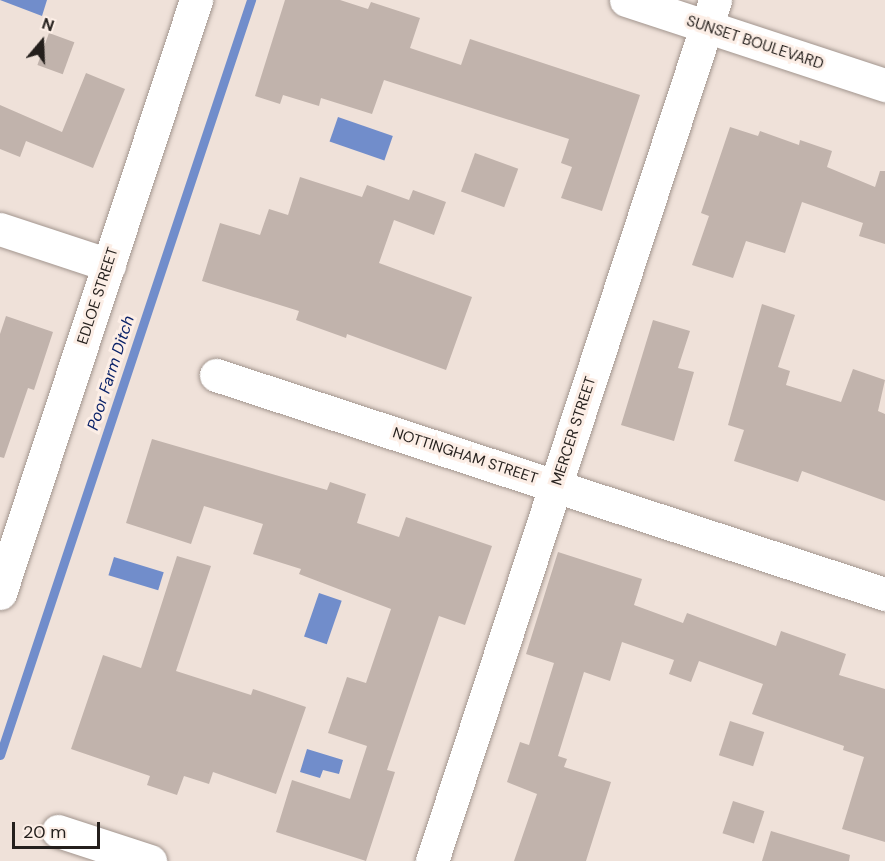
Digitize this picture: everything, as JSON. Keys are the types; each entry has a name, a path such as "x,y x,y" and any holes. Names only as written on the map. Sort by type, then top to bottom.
{"street":[{"name":"EDLOE STREET","path":"0,593 196,0"},
{"name":"SUNSET BOULEVARD","path":"626,0 710,13 885,86"},
{"name":"MERCER STREET","path":"432,861 710,13"},
{"path":"0,229 109,265"},
{"name":"NOTTINGHAM STREET","path":"216,375 885,594"},
{"path":"58,831 150,861"}],"water":[{"path":"0,0 47,0 42,16"},
{"path":"338,117 393,136 384,160 330,142"},
{"path":"114,557 164,572 158,590 108,575"},
{"path":"319,593 342,601 327,644 304,636"},
{"path":"307,749 343,760 339,774 323,770 320,778 300,772"}],"building":[{"path":"285,0 340,0 368,9 371,2 420,18 410,48 461,65 470,39 640,95 602,211 561,198 572,167 561,163 569,139 384,80 372,114 321,98 319,106 283,95 280,104 255,96"},
{"path":"49,33 74,42 63,74 37,65"},
{"path":"86,73 125,89 93,168 26,141 20,157 0,149 0,105 62,132"},
{"path":"730,127 758,136 760,131 799,145 800,140 832,151 827,167 875,187 880,171 885,171 885,244 859,236 863,223 802,202 785,253 746,241 733,278 692,265 709,216 701,213"},
{"path":"475,153 518,169 504,207 461,192"},
{"path":"300,177 362,197 367,185 409,200 413,190 446,202 434,235 394,220 379,263 472,297 446,370 347,334 346,338 296,320 299,311 202,281 220,223 260,235 269,209 288,215"},
{"path":"762,304 795,315 778,367 790,371 786,385 841,402 853,369 885,380 878,411 885,414 885,501 802,471 798,482 734,461 744,430 728,425"},
{"path":"6,316 53,332 34,390 28,388 4,458 0,457 0,334"},
{"path":"653,320 690,331 678,368 694,372 674,441 621,425"},
{"path":"152,439 327,490 330,482 366,494 357,523 399,537 406,517 492,546 465,625 439,616 387,770 395,772 366,861 276,832 292,780 350,799 367,746 328,733 347,677 366,683 391,609 299,574 301,569 253,554 263,524 204,506 191,544 126,523"},
{"path":"558,552 642,579 634,605 683,623 687,613 776,646 781,631 846,654 839,675 885,689 885,842 842,829 864,757 843,750 844,746 752,714 763,684 699,661 691,682 669,674 674,660 622,642 610,681 584,672 558,756 567,759 564,767 611,782 586,861 514,861 537,794 507,782 520,742 529,745 554,663 526,654"},
{"path":"177,556 211,566 176,671 251,695 253,689 306,707 276,794 213,772 209,784 184,776 177,795 147,785 150,776 71,749 103,655 141,668"},
{"path":"730,721 764,732 753,766 719,755"},
{"path":"733,801 764,811 754,844 722,833"},
{"path":"771,831 850,855 849,861 762,861"}],"waterway":[{"name":"Poor Farm Ditch","path":"0,755 251,0"}]}
